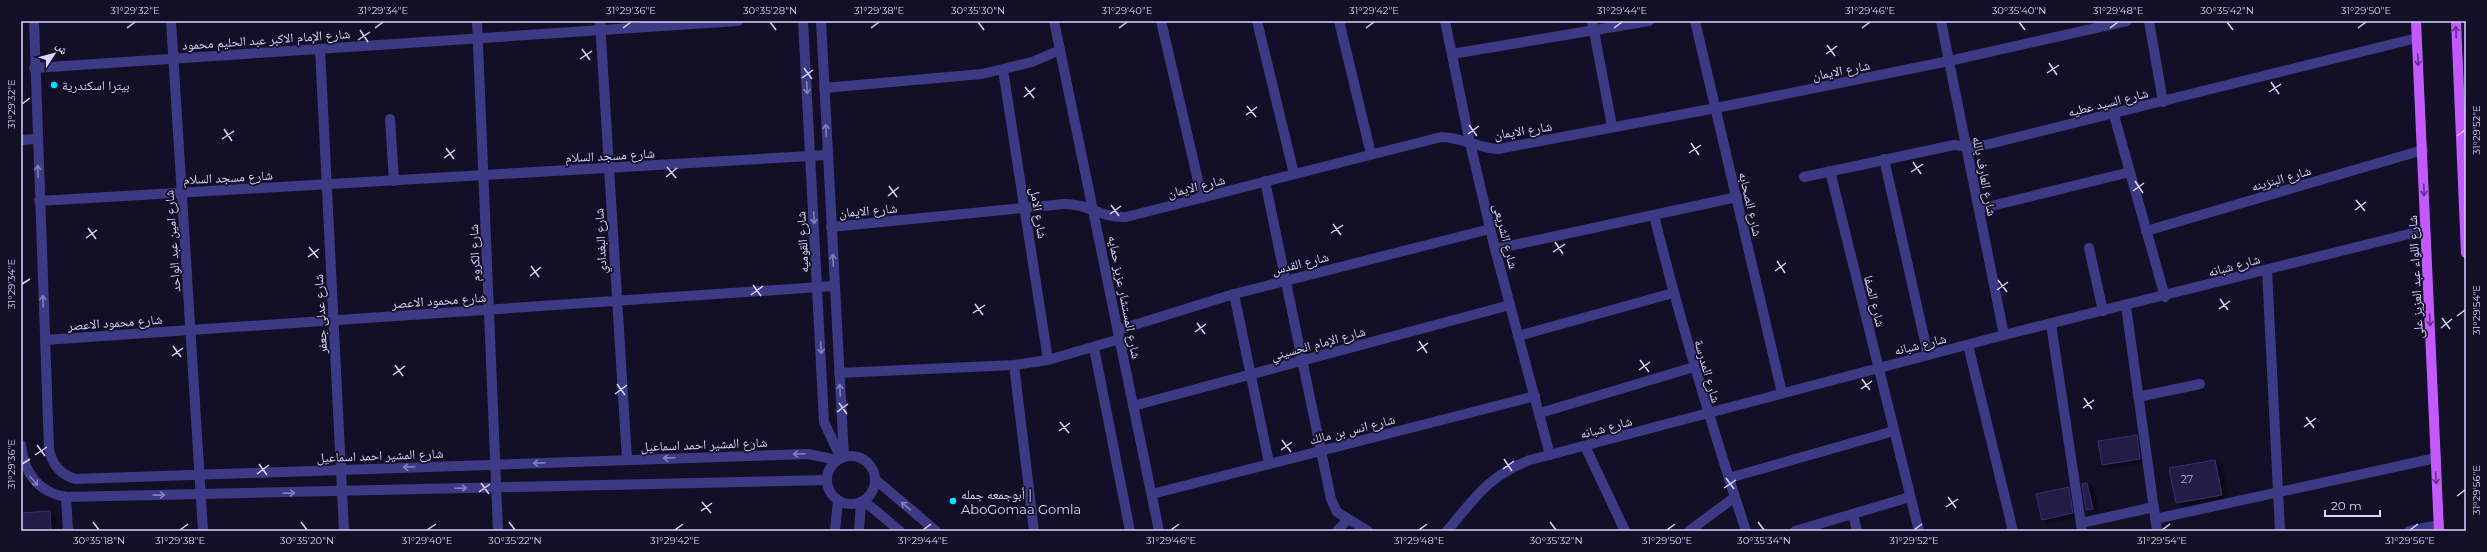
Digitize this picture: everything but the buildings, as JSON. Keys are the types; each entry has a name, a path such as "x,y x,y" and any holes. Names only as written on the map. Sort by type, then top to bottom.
{"main road":[{"name":"شارع اللواء عبد العزيز على","path":"2416,21 2439,528"},
{"path":"2456,21 2462,90 2466,253"}],"street":[{"name":"شارع المشير احمد اسماعيل","path":"34,21 36,139 49,448 51,457 60,472 75,479 808,454 840,458"},
{"name":"شارع امين عبد الواحد","path":"171,21 203,531"},
{"name":"شارع الكروم","path":"477,21 498,531"},
{"name":"شارع الإمام الاكبر عبد الحليم محمود","path":"34,68 478,38 600,26 738,21"},
{"name":"شارع القوميه","path":"803,21 824,422 840,458"},
{"path":"820,21 839,374 840,458 828,472 827,480 832,495 838,500 849,504 863,502 873,492 876,480 872,467 863,458 857,456 840,458"},
{"name":"شارع المستشار عزيز حمايه","path":"1054,21 1159,531"},
{"path":"1161,21 1202,198"},
{"path":"1257,21 1294,174"},
{"path":"1339,21 1371,154"},
{"name":"شارع الشريعى","path":"1445,21 1470,143 1490,229 1550,455"},
{"path":"1452,54 1593,26 1649,21"},
{"name":"شارع الصحابه","path":"1695,21 1782,393"},
{"name":"شارع العارف بالله","path":"1941,21 2004,335"},
{"name":"شارع الايمان","path":"831,227 1075,204 1105,216 1126,217 1441,137 1461,139 1470,143 1498,149 1612,126 1716,108 1949,61 2127,21"},
{"path":"2148,21 2163,102"},
{"name":"شارع البغدادي","path":"600,26 627,460"},
{"path":"1593,26 1612,126"},
{"name":"شارع السيد عطيه","path":"1804,177 1948,146 1979,147 2114,115 2417,38"},
{"name":"شارع عدلى جعفر","path":"320,49 344,531"},
{"path":"824,88 982,74 1003,70 1060,50"},
{"name":"شارع الامل","path":"1003,70 1048,360"},
{"path":"2114,115 2165,297"},
{"path":"390,118 394,181"},
{"path":"21,140 36,139"},
{"name":"شارع البنزينه","path":"2146,231 2423,150"},
{"name":"شارع مسجد السلام","path":"39,202 827,155"},
{"path":"1884,160 1928,355"},
{"name":"شارع الصفا","path":"1830,171 1919,531"},
{"path":"1979,208 2130,172"},
{"path":"1265,181 1320,450 1333,506 1337,512 1347,520 1368,531"},
{"path":"1495,249 1736,197"},
{"name":"شارع المدرسة","path":"1654,215 1673,293 1707,413 1746,531"},
{"name":"شارع القدس","path":"839,374 1014,365 1048,360 1094,348 1119,335 1234,294 1490,229"},
{"name":"شارع شبانه","path":"1447,531 1488,482 1519,464 1782,393 1968,346 2004,335 2165,297 2425,230"},
{"path":"2089,248 2103,311"},
{"path":"2267,270 2280,531"},
{"name":"شارع محمود الاعصر","path":"45,340 834,286"},
{"path":"1518,336 1673,293"},
{"path":"1234,294 1269,463"},
{"name":"شارع الإمام الحسيني","path":"1133,406 1510,305"},
{"path":"2126,306 2156,531"},
{"path":"2051,324 2081,527 2154,507"},
{"path":"1968,346 2013,531"},
{"path":"1094,348 1130,531"},
{"path":"1014,365 1034,531"},
{"path":"1540,413 1694,367"},
{"path":"2138,397 2200,384"},
{"name":"شارع انس بن مالك","path":"1152,494 1535,396"},
{"path":"1729,478 1894,431"},
{"path":"21,445 23,462 32,479 48,492 66,497 827,480"},
{"path":"1585,446 1625,531"},
{"path":"2155,519 2436,458"},
{"path":"876,480 936,531"},
{"path":"66,497 68,531"},
{"path":"1689,531 1735,497"},
{"path":"1795,531 1910,497"},
{"path":"835,531 838,500"},
{"path":"859,531 863,502"},
{"path":"863,502 900,531"},
{"path":"1853,514 1857,531"},
{"path":"1337,531 1347,520"},
{"path":"2409,531 2439,528"}],"place":[{"name":"بيترا اسكندرية","path":"54,85"},
{"name":"أبوجمعه جمله | AboGomaa Gomla","path":"953,501"}]}
